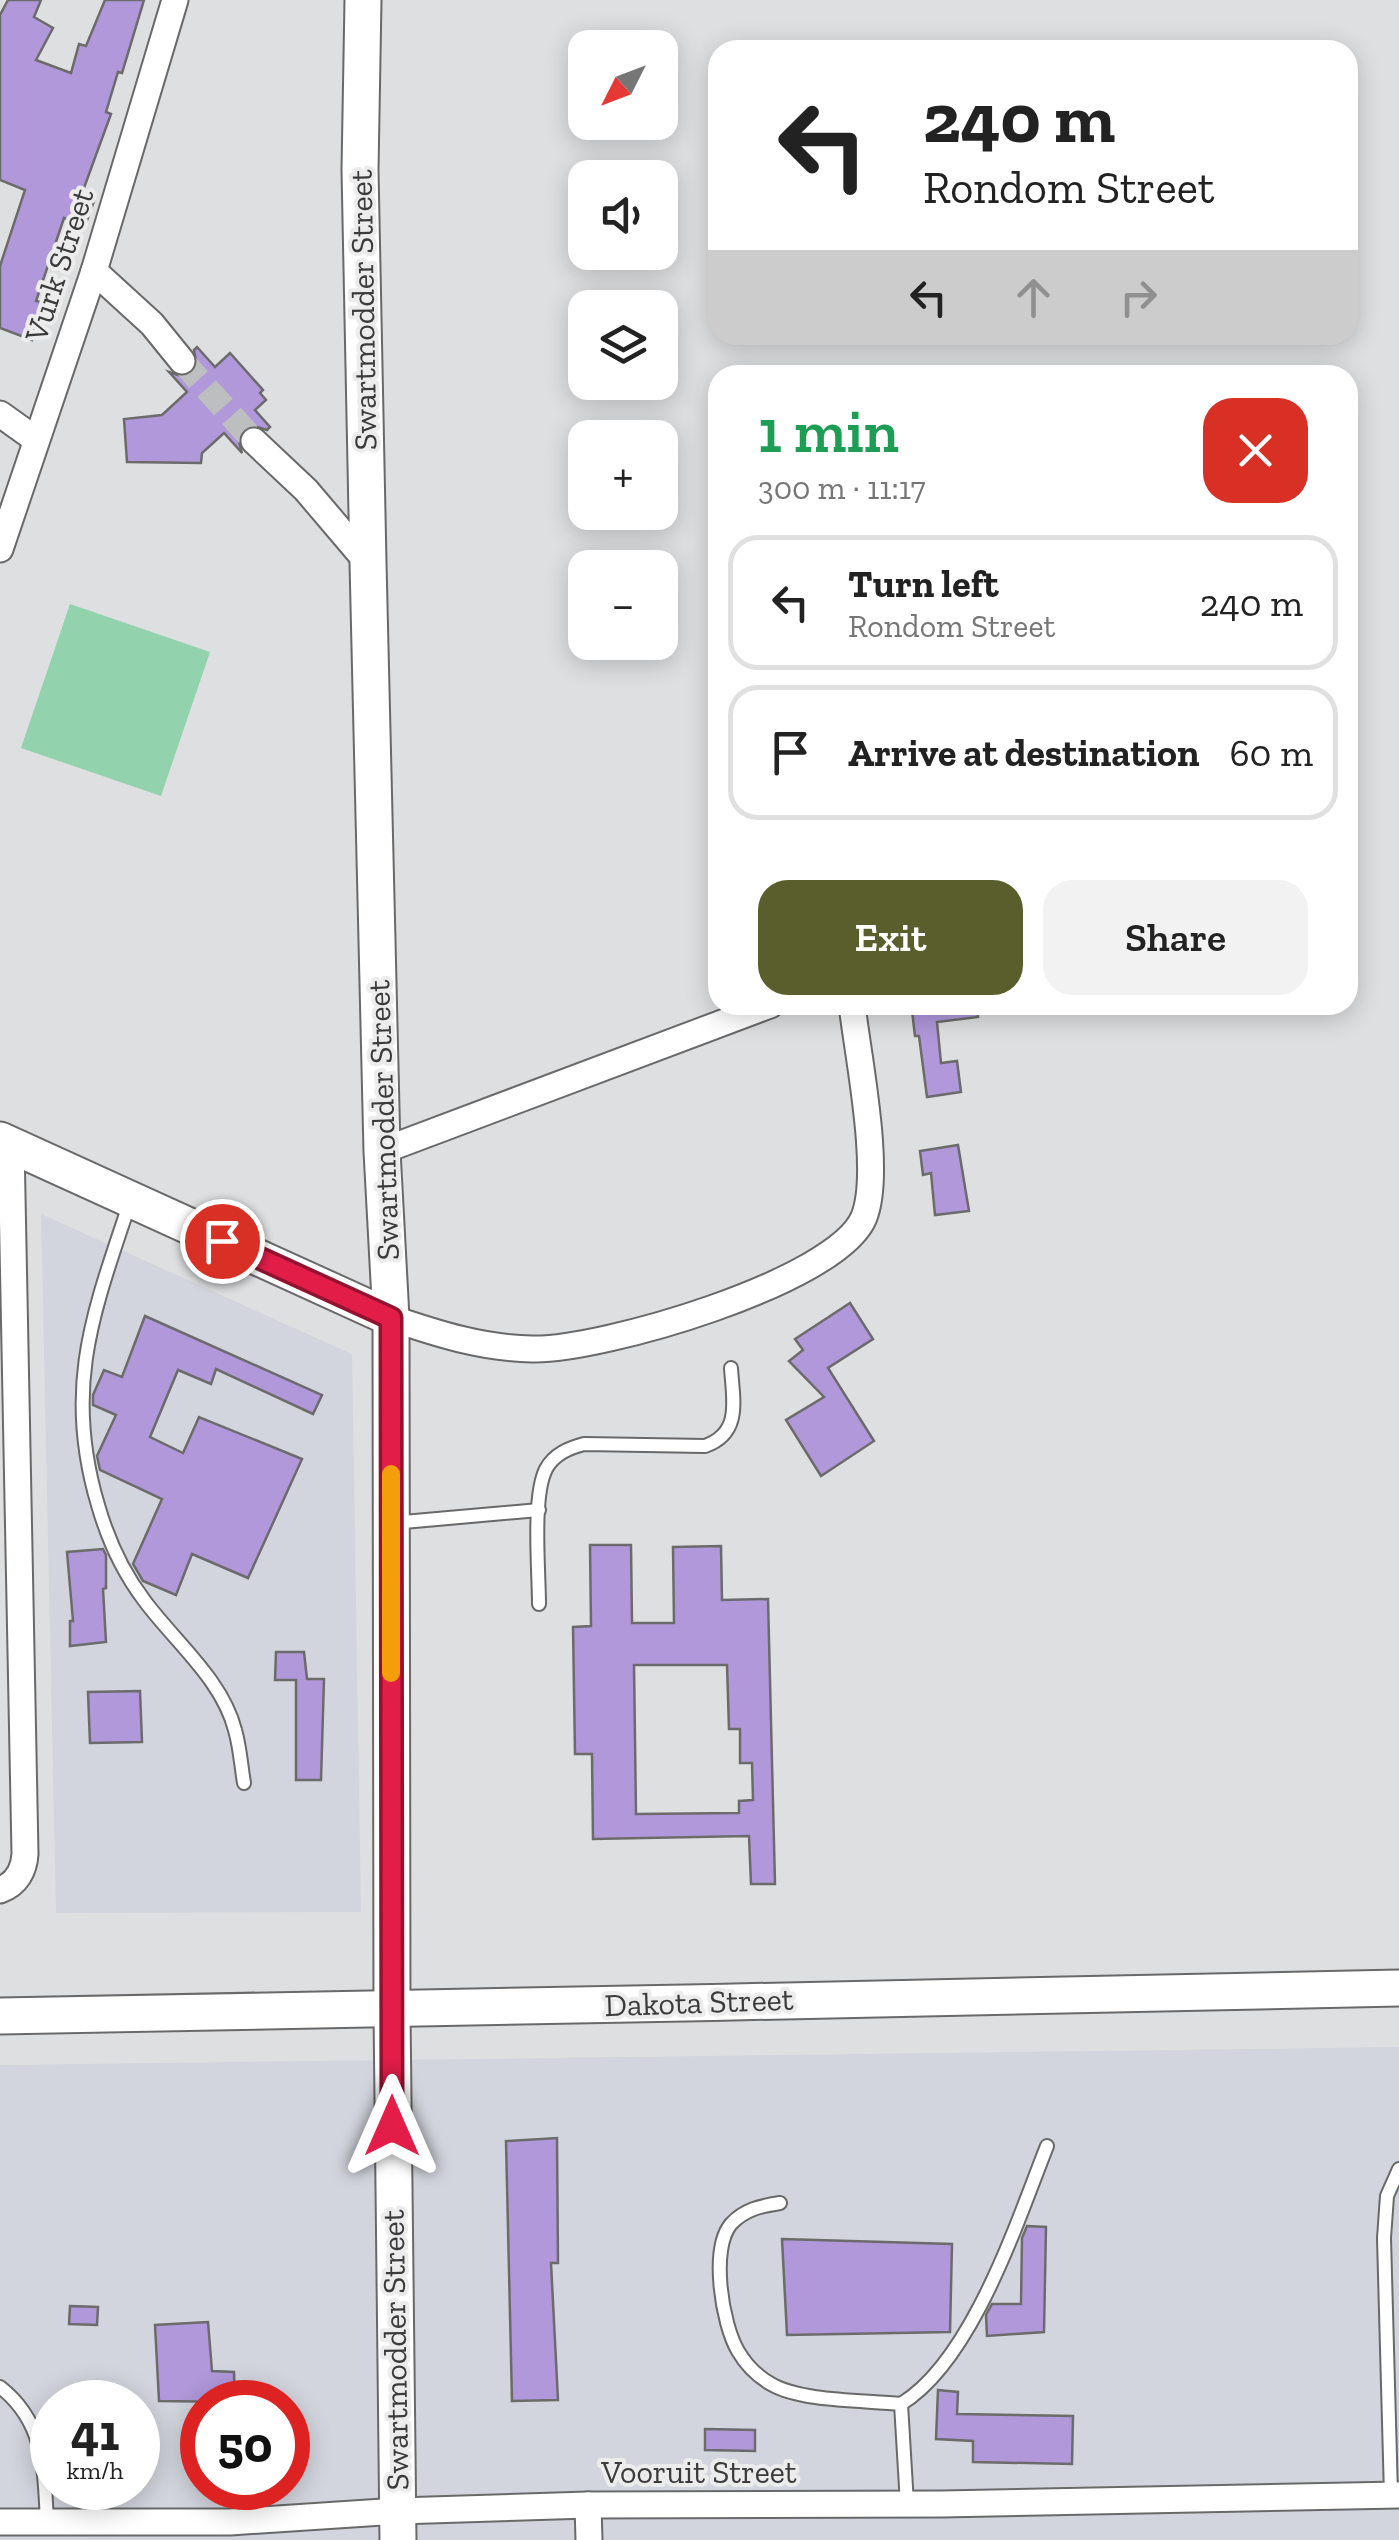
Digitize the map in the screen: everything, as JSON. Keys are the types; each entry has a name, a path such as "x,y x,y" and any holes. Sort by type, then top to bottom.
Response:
{"main road":[{"name":"Swartmodder Street","path":"363,0 360,170 368,563 382,1151 391,1318 392,2012 398,2526"},
{"path":"6,1142 391,1318"},
{"path":"314,1282 346,1276 387,1256"},
{"name":"Dakota Street","path":"0,2016 392,2012 762,2000 1399,1988"}],"street":[{"name":"Vurk Street","path":"0,549 94,271 175,0"},
{"path":"94,271 152,324 182,361"},
{"path":"0,414 35,439"},
{"path":"254,442 306,490 368,563"},
{"path":"382,1151 743,1015"},
{"path":"391,1318 463,1342 536,1350 578,1345 620,1336 736,1299 787,1280 824,1258 854,1234 864,1217 870,1191 870,1158 853,1015"},
{"path":"0,1890 18,1878 25,1854 6,1142"},
{"name":"Vooruit Street","path":"0,2522 230,2531 398,2526 588,2505 1395,2495"},
{"path":"588,2505 589,2540"}],"lane":[{"path":"130,1200 83,1364 82,1441 115,1555 145,1602 222,1700 235,1728 244,1782"},
{"path":"539,1604 539,1510 546,1469 569,1448 584,1444 705,1446 717,1442 732,1425 731,1368"},
{"path":"391,1523 539,1510"},
{"path":"780,2203 743,2213 724,2235 720,2270 726,2324 736,2348 756,2374 793,2393 901,2404 933,2379 958,2342 992,2277 1046,2146"},
{"path":"1395,2495 1384,2238 1387,2196 1399,2169"},
{"path":"0,2388 20,2406 36,2432 43,2454 47,2521"},
{"path":"901,2404 907,2504"}],"shaded area":[{"path":"41,1214 352,1354 361,1912 56,1913"},
{"path":"1399,2047 1399,2540 0,2540 0,2065"}],"green space":[{"path":"70,604 210,652 161,796 21,748"}],"building":[{"path":"8,0 41,0 34,17 53,28 36,60 71,73 79,44 86,46 105,0 144,0 106,112 111,114 81,196 94,201 85,226 64,218 36,301 41,302 32,340 0,328 0,266 25,190 0,180 0,15"},
{"path":"197,347 215,367 230,353 263,390 260,393 266,400 255,410 270,427 267,430 250,425 243,429 238,438 242,453 224,433 202,453 201,463 127,462 124,419 162,415 187,392 169,372 184,377 193,373"},
{"path":"912,1015 978,1015 937,1022 941,1063 957,1061 961,1092 927,1097 919,1036 915,1036"},
{"path":"958,1145 969,1211 935,1215 931,1173 923,1175 920,1151"},
{"path":"850,1303 873,1339 828,1368 874,1441 821,1476 786,1420 824,1397 789,1361 803,1350 795,1339"},
{"path":"145,1316 322,1395 313,1414 216,1369 211,1384 178,1370 150,1437 183,1453 199,1417 302,1459 248,1578 192,1554 176,1595 143,1581 133,1564 162,1499 100,1470 97,1456 116,1415 93,1405 93,1395 104,1370 122,1377"},
{"path":"590,1545 631,1545 632,1623 674,1623 673,1547 721,1546 722,1600 768,1599 775,1884 751,1884 749,1836 593,1839 592,1754 575,1754 573,1627 591,1626","holes":["634,1665 727,1665 729,1729 740,1729 740,1763 752,1763 753,1800 739,1801 739,1813 636,1814"]},
{"path":"103,1549 106,1642 70,1646 73,1621 67,1552"},
{"path":"276,1652 304,1652 307,1679 324,1679 321,1780 296,1780 296,1680 275,1680"},
{"path":"140,1691 142,1742 90,1743 88,1692"},
{"path":"557,2138 558,2263 551,2263 558,2400 512,2401 506,2141"},
{"path":"1027,2226 1046,2227 1044,2332 987,2336 986,2315 992,2304 1021,2304 1022,2238"},
{"path":"782,2239 952,2244 950,2332 787,2335"},
{"path":"70,2306 98,2307 97,2325 69,2324"},
{"path":"208,2322 212,2371 234,2372 234,2380 180,2380 180,2401 160,2401 155,2325"},
{"path":"938,2390 958,2392 957,2414 1073,2416 1072,2464 973,2462 973,2441 936,2439"},
{"path":"705,2429 755,2430 755,2451 705,2450"}],"tunnel":[{"path":"182,361 254,441"}],"slow traffic":[{"path":"391,1474 391,1673"}],"route":[{"path":"222,1241 391,1318 392,2126"}]}
